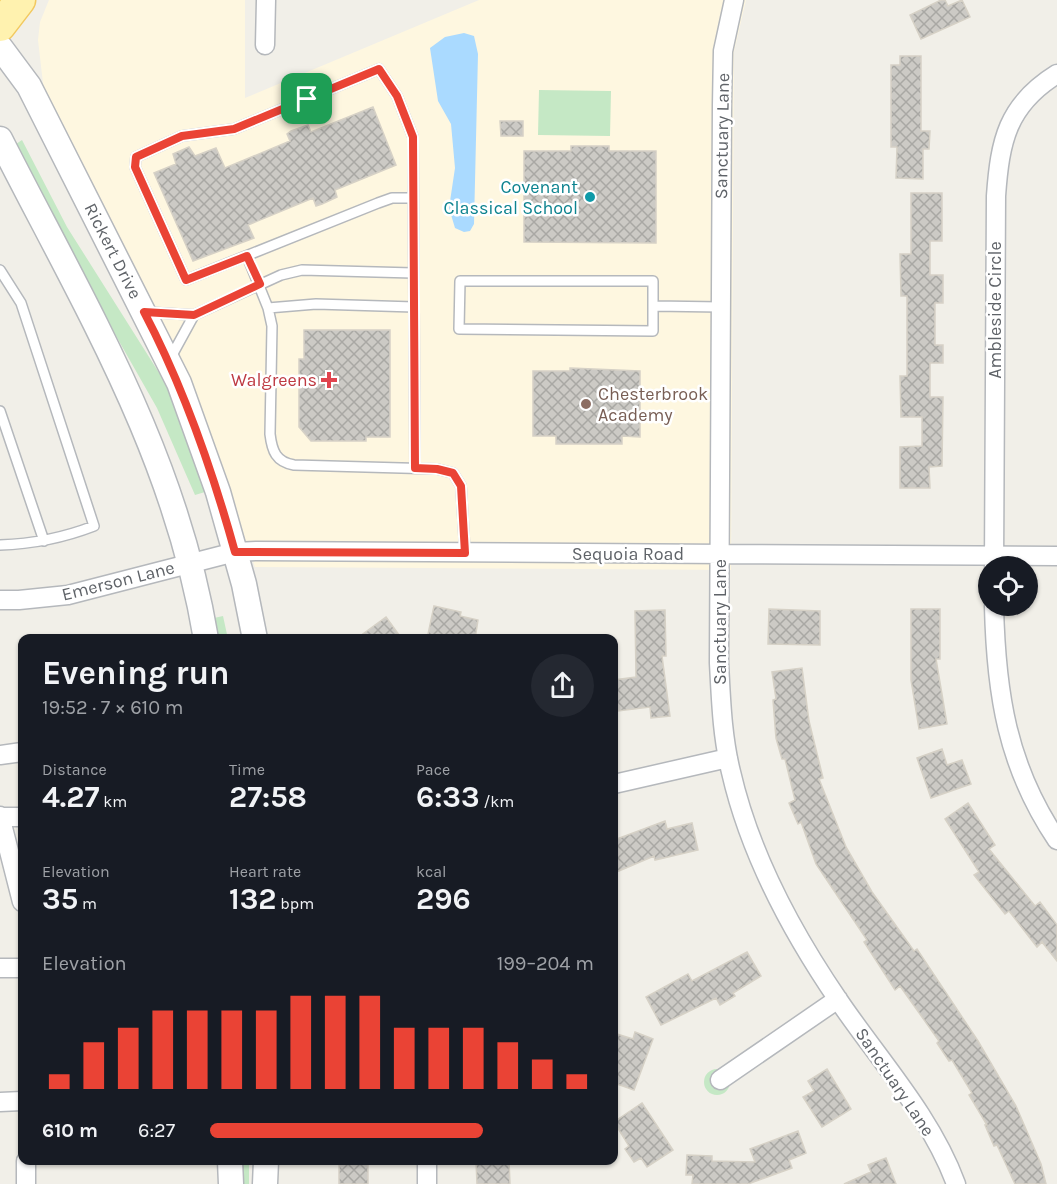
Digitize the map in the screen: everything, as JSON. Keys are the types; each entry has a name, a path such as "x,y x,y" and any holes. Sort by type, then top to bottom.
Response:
{"main road":[{"path":"0,26 20,0"}],"street":[{"path":"266,0 266,45"},
{"name":"Sanctuary Lane","path":"734,0 723,51 720,673 728,758 750,836 770,885 788,920 838,999 918,1113 935,1140 956,1184"},
{"name":"Rickert Drive","path":"0,47 29,86 170,363 218,492 254,634"},
{"name":"Ambleside Circle","path":"994,556 996,196 999,162 1008,126 1018,107 1030,94 1057,74"},
{"path":"0,139 116,361 163,474 192,563 205,634"},
{"name":"Sequoia Road","path":"235,552 720,555 978,561"},
{"name":"Emerson Lane","path":"0,600 68,595 235,552"},
{"name":"Sequoia Road","path":"1038,558 1057,556"},
{"path":"994,616 995,664 1001,710 1015,758 1027,787 1057,840"},
{"path":"0,755 18,753"},
{"path":"618,783 728,758"},
{"path":"18,817 0,817 18,887"},
{"path":"0,968 18,968"},
{"path":"720,1080 838,999"},
{"path":"0,1102 18,1101"},
{"path":"26,1165 26,1184"},
{"path":"230,1165 231,1184"},
{"path":"265,1184 266,1165"},
{"path":"427,1165 427,1184"}],"lane":[{"path":"413,198 392,198 378,203 186,280 135,167 136,157 182,136 234,129 379,69 397,96 413,137 415,468"},
{"path":"247,256 260,284 272,326 270,434 276,456 284,463 294,465 437,469 453,473 461,486 465,553"},
{"path":"0,270 21,303 94,526 64,537 0,545"},
{"path":"144,312 194,315 260,284 302,270 413,273"},
{"path":"460,281 653,282 654,306 653,331 459,328 460,281"},
{"path":"268,308 316,304 414,307"},
{"path":"654,306 721,307"},
{"path":"170,363 174,350 194,315"},
{"path":"0,411 44,541"}],"shaded area":[{"path":"49,0 245,0 245,98 479,0 746,0 734,52 731,570 255,567 210,440 44,92 38,40 40,22"}],"green space":[{"path":"539,90 611,91 610,136 538,135"},
{"path":"22,140 67,227 168,387 205,492 195,495 157,408 91,292 16,144"},
{"path":"223,616 227,634 214,634 214,618"},
{"path":"717,1069 726,1073 730,1082 726,1091 717,1095 708,1091 704,1082 708,1073"},
{"path":"242,1165 249,1165 249,1184 242,1184"}],"water":[{"path":"464,33 474,36 478,54 474,224 470,231 464,232 455,228 449,208 455,168 451,124 438,101 430,48 445,37"}],"building":[{"path":"945,0 948,6 962,0 970,17 921,39 910,15"},
{"path":"900,56 921,56 921,131 930,131 929,149 923,149 923,179 896,178 897,147 891,147 891,65 900,65"},
{"path":"373,107 396,165 335,190 337,197 322,204 316,206 313,198 248,225 254,238 193,261 154,173 176,164 173,154 189,147 195,156 216,148 225,168 290,141 287,134 291,131 308,125 311,132"},
{"path":"500,121 523,121 523,136 501,136"},
{"name":"Covenant Classical School","path":"571,146 609,146 609,151 656,151 656,243 524,242 524,151 571,151"},
{"path":"911,193 942,193 942,241 930,241 930,275 943,275 943,303 935,303 935,345 943,345 943,363 930,363 930,397 943,397 942,466 929,467 930,488 900,488 900,447 922,446 922,417 901,417 900,376 907,376 907,296 901,296 900,254 911,254"},
{"name":"Walgreens","path":"304,330 390,330 390,437 366,437 366,441 311,441 299,427 299,359 304,359"},
{"name":"Chesterbrook Academy","path":"570,368 640,371 640,437 622,436 622,444 556,444 556,436 533,436 533,371 570,371"},
{"path":"434,606 461,612 460,616 478,620 476,634 428,634"},
{"path":"769,609 820,611 820,645 768,644"},
{"path":"911,609 940,609 940,659 936,659 947,724 919,729 911,680"},
{"path":"665,610 666,656 662,656 670,716 651,718 650,707 618,711 618,679 636,677 635,611"},
{"path":"386,617 398,634 363,634"},
{"path":"802,668 809,721 823,778 819,779 846,847 872,892 914,951 917,949 978,1041 1016,1106 1041,1164 1046,1184 1015,1184 997,1145 994,1146 985,1125 987,1125 969,1095 972,1093 952,1060 949,1061 937,1043 939,1041 900,986 895,990 864,942 867,940 816,864 801,822 798,824 789,803 795,800 785,759 782,759 776,738 773,700 776,699 772,672"},
{"path":"942,749 947,765 962,760 971,784 931,798 917,758"},
{"path":"968,803 995,845 989,849 1035,906 1040,902 1057,925 1057,961 1042,942 1037,947 1009,911 1005,914 974,875 979,872 945,819"},
{"path":"665,821 667,829 692,823 698,850 655,860 654,856 618,871 618,839"},
{"path":"747,952 761,976 733,993 735,996 720,1005 716,998 661,1025 646,997 688,974 692,981"},
{"path":"635,1032 653,1039 634,1090 618,1084 618,1034 633,1039"},
{"path":"827,1069 851,1109 822,1127 803,1097 814,1091 808,1081"},
{"path":"642,1103 673,1150 647,1167 641,1158 634,1162 625,1149 629,1146 618,1128 618,1119"},
{"path":"798,1131 806,1153 789,1160 792,1168 748,1184 692,1184 693,1175 686,1175 687,1155 712,1156 712,1161 755,1162 750,1149"},
{"path":"886,1158 896,1184 844,1184 871,1172 868,1165"},
{"path":"339,1165 368,1165 368,1184 339,1184"},
{"path":"476,1165 509,1165 510,1184 477,1184"}],"place":[{"name":"Covenant Classical School","path":"590,197"},
{"name":"Walgreens","path":"329,380"},
{"name":"Chesterbrook Academy","path":"586,404"}],"route":[{"path":"379,69 397,96 413,137 415,468 437,469 453,473 461,486 465,553 235,552 200,439 178,383 144,312 194,315 260,284 247,256 186,280 135,167 136,157 182,136 234,129 307,99 379,69"}]}
